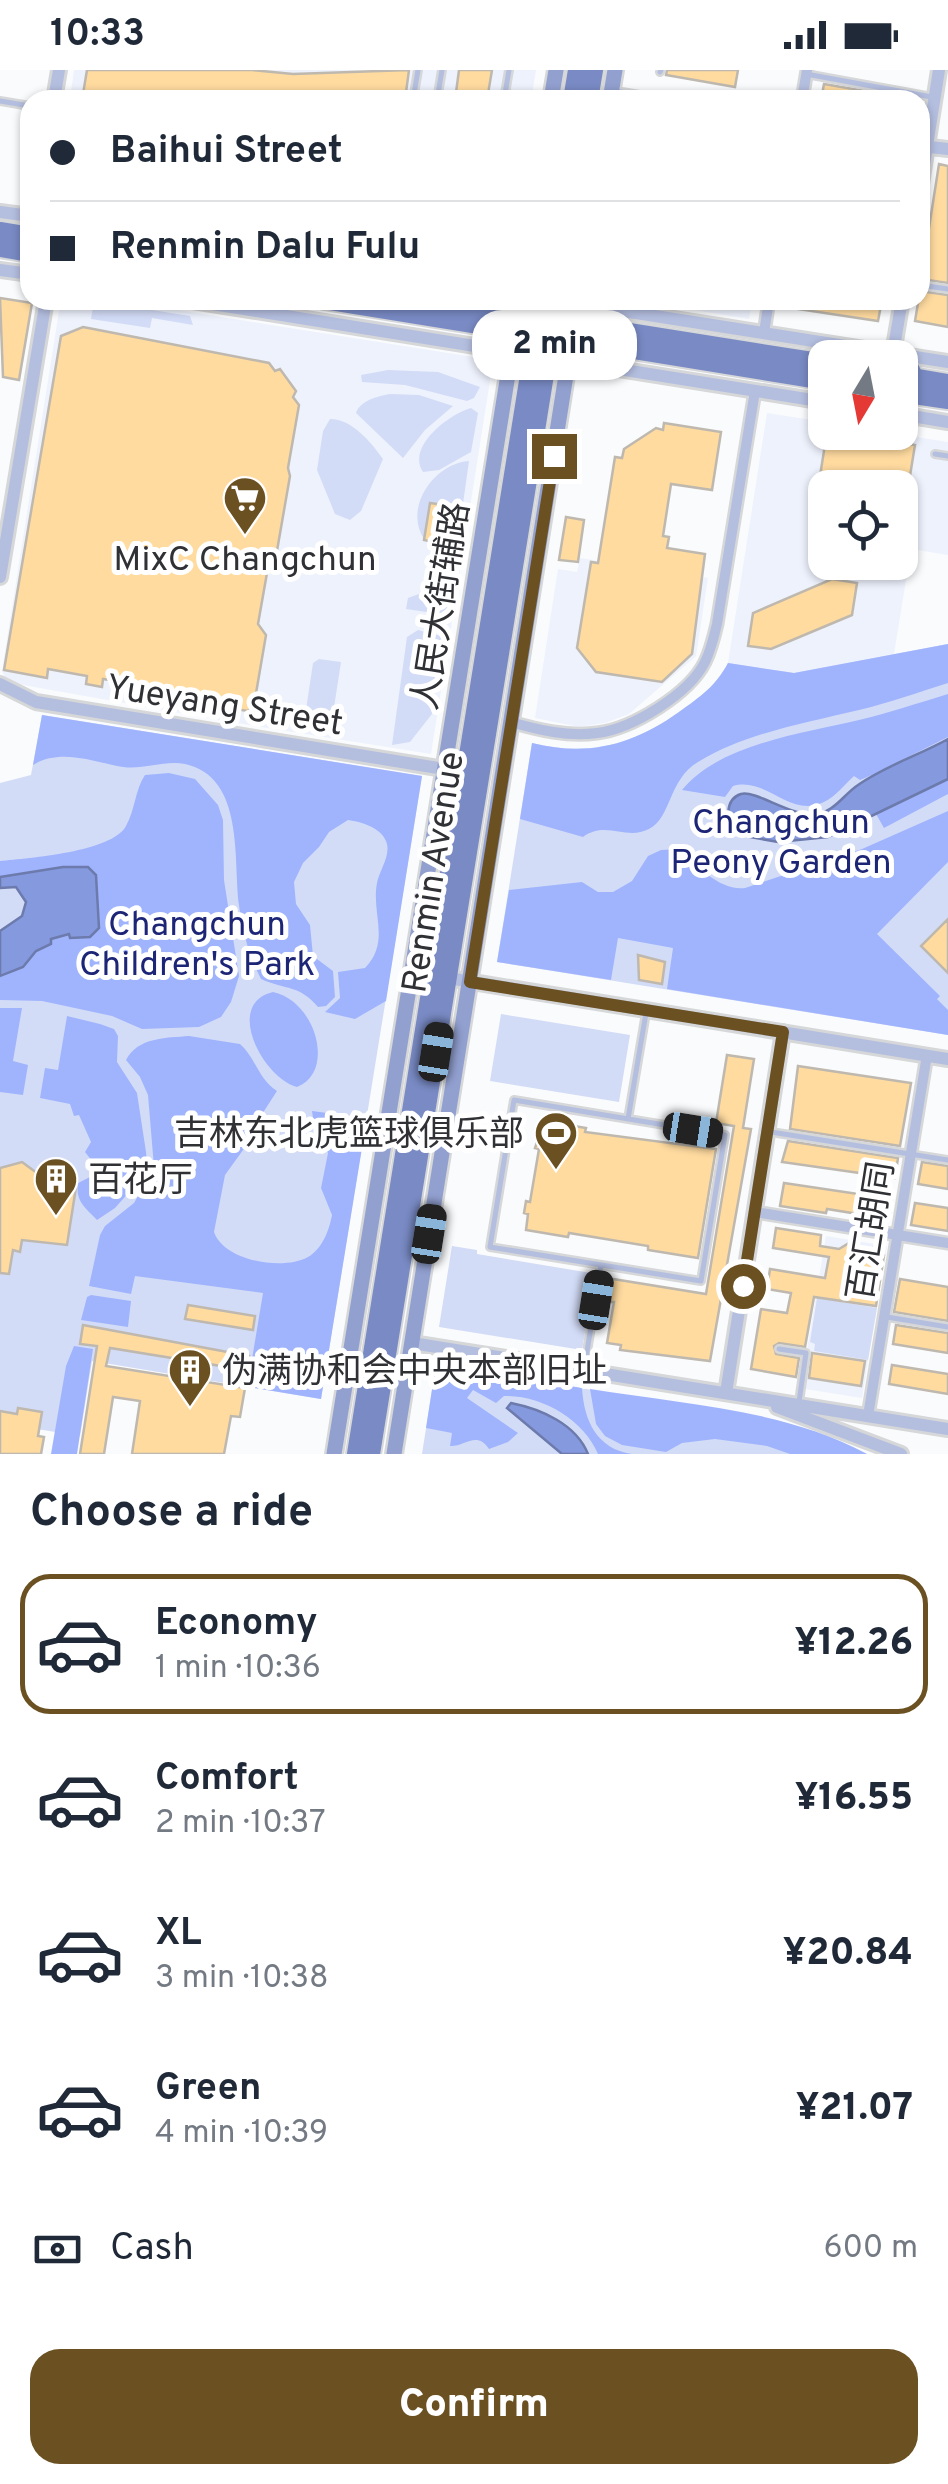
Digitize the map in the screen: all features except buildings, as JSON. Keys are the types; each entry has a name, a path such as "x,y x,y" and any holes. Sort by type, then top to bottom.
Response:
{"main road":[{"path":"453,310 517,315"},
{"path":"487,310 573,332 808,377"},
{"path":"394,1454 577,310"},
{"name":"人民大街辅路","path":"334,1454 517,315"},
{"name":"Renmin Avenue","path":"371,1454 448,978 544,322"},
{"path":"573,332 808,362"},
{"name":"Renmin Avenue","path":"356,1454 540,356"},
{"path":"918,379 948,383"},
{"path":"918,395 948,400"}],"street":[{"path":"930,120 939,70"},
{"path":"0,577 44,310"},
{"path":"252,310 808,399"},
{"path":"626,310 809,340"},
{"path":"764,333 767,310"},
{"path":"899,340 901,310"},
{"path":"918,357 948,362"},
{"path":"511,722 575,734 613,730 658,707 695,678 712,647 717,624 755,391"},
{"path":"918,417 948,422"},
{"name":"Yueyang Street","path":"0,684 36,702 444,769"},
{"path":"448,978 948,1059"},
{"path":"726,1393 783,1032"},
{"name":"百汇胡同","path":"868,1416 927,1055"},
{"path":"755,1212 948,1243"},
{"path":"412,1342 948,1429"},
{"path":"755,1398 901,1454"},
{"path":"868,1416 870,1432 886,1448"}],"lane":[{"path":"807,72 896,90"},
{"path":"930,97 935,98"},
{"path":"935,454 948,456"},
{"path":"628,1119 646,1010"},
{"path":"514,1100 628,1119 725,1135 701,1282 490,1247 514,1100"},
{"path":"768,1131 948,1160"},
{"path":"584,1370 602,1265"},
{"path":"884,1316 948,1327"},
{"path":"779,1349 806,1353 798,1404"}],"shaded area":[{"path":"74,70 536,70 533,90 71,90"},
{"name":"MixC Changchun","path":"177,310 486,359 490,363 431,754 231,722 6,679 2,671 59,311"},
{"path":"695,310 750,310 749,319"},
{"path":"767,413 808,419 808,450 918,450 918,437 948,442 948,555 918,550 918,470 808,470 808,580 906,580 894,654 794,673 728,663"},
{"path":"580,558 708,578 696,656 629,714 579,727 535,718 558,569 577,572"},
{"path":"948,739 948,779 828,837 778,842 733,834 729,806 741,794 805,814 821,813 868,778"},
{"path":"88,867 96,875 99,928 90,937 70,938 69,934 51,939 51,944 36,951 23,967 0,976 0,931 22,916 26,902 16,887 0,888 0,877"},
{"path":"826,1236 887,1246 862,1398 805,1389 812,1352 807,1350"},
{"path":"511,1403 534,1409 566,1426 588,1454 562,1454 507,1408"}],"green space":[{"path":"92,310 152,310 190,316 193,325 152,318 150,328 91,319"},
{"path":"388,370 438,372 480,387 474,398 467,401 405,385 362,382 361,375"},
{"path":"390,394 419,395 453,406 425,430 403,458 356,413 365,402"},
{"path":"471,408 478,413 471,452 439,470 423,472 419,462 425,442 442,424"},
{"path":"330,419 353,427 383,459 361,511 350,520 335,514 317,470 323,431"},
{"path":"469,461 461,518 445,515 446,505 430,502 424,539 417,514 426,489 445,470"},
{"path":"454,581 447,615 406,609 408,598"},
{"path":"418,630 445,637 432,714 410,742 392,745 407,637"},
{"name":"Changchun Peony Garden","path":"948,644 948,1035 497,962 532,743 572,749 627,740 694,701 713,685 728,663 794,673"},
{"path":"948,644 948,683 776,730 716,752 681,778 662,816 649,829 632,833 600,830 583,837 520,819 532,743 572,749 627,740 694,701 713,685 728,663 794,673"},
{"path":"319,659 341,662 331,727 304,723 313,663"},
{"path":"948,694 948,737 860,780 854,776 824,802 800,805 745,785 733,786 725,797 682,790 698,774 740,751"},
{"name":"Changchun Children's Park","path":"42,715 422,776 321,1399 92,1361 80,1436 0,1423 0,783 31,775"},
{"path":"42,715 422,776 386,1001 355,1019 325,1012 340,998 338,972 365,968 377,948 377,883 388,849 377,830 348,820 329,832 303,863 294,882 296,904 310,925 313,956 333,971 335,997 326,1006 318,1007 299,991 261,979 240,914 232,822 218,785 204,772 177,763 131,768 55,757 33,765"},
{"path":"169,773 195,779 218,805 223,820 224,880 239,976 231,1002 221,1017 199,1027 142,1029 112,1016 42,1001 0,1000 0,976 23,967 36,951 51,944 50,939 69,934 90,937 99,928 88,867 0,877 0,861 88,848 118,835 126,826 145,775"},
{"path":"948,779 948,794 884,828 876,814"},
{"path":"948,811 948,862 877,934 940,996 937,999 948,1010 948,1035 667,989 673,948 618,938 611,980 497,962 509,890 582,882 598,892 613,892 632,881 648,856 661,850 680,849 718,881 745,888 862,849"},
{"path":"273,992 300,1009 316,1037 316,1067 309,1079 297,1087 272,1070 254,1041 251,1011 258,999"},
{"path":"0,1008 22,1008 13,1061 28,1065 23,1095 0,1092"},
{"path":"501,1014 630,1035 619,1102 490,1081"},
{"path":"67,1016 114,1029 118,1036 117,1062 137,1093 146,1152 147,1164 131,1190 97,1220 78,1195 78,1183 90,1177 92,1161 85,1152 91,1142 79,1115 74,1116 70,1104 40,1098 45,1068 58,1070"},
{"path":"189,1036 240,1044 265,1081 277,1091 251,1139 225,1175 214,1232 229,1250 255,1261 284,1263 308,1257 321,1244 332,1215 321,1188 328,1153 315,1132 312,1111 335,1114 362,1148 321,1399 255,1388 250,1371 263,1293 135,1276 131,1294 89,1286 100,1235 105,1226 134,1203 154,1167 148,1095 126,1060 145,1043"},
{"path":"452,1246 477,1250 477,1254 591,1273 594,1279 582,1350 439,1327"},
{"path":"91,1295 131,1301 128,1327 81,1320"},
{"path":"817,1298 877,1308 868,1360 814,1351 815,1344 810,1342"},
{"path":"74,1346 93,1349 77,1454 51,1454 66,1366"},
{"path":"436,1364 779,1421 827,1435 867,1454 422,1454"},
{"path":"436,1364 582,1388 589,1422 601,1440 632,1454 598,1454 583,1430 547,1405 504,1396 496,1403 473,1390 467,1398 518,1433 508,1442 489,1449 475,1440 450,1446 452,1433 426,1428"},
{"path":"590,1389 767,1418 802,1427 867,1454 790,1454 767,1446 715,1439 682,1443 666,1452 622,1445 605,1436 596,1424"}],"place":[{"name":"MixC Changchun","path":"245,536"},
{"name":"吉林东北虎篮球俱乐部","path":"556,1171"},
{"name":"百花厅","path":"56,1217"},
{"name":"伪满协和会中央本部旧址","path":"190,1408"}],"route":[{"path":"554,456 470,982 783,1032 743,1286"}]}
